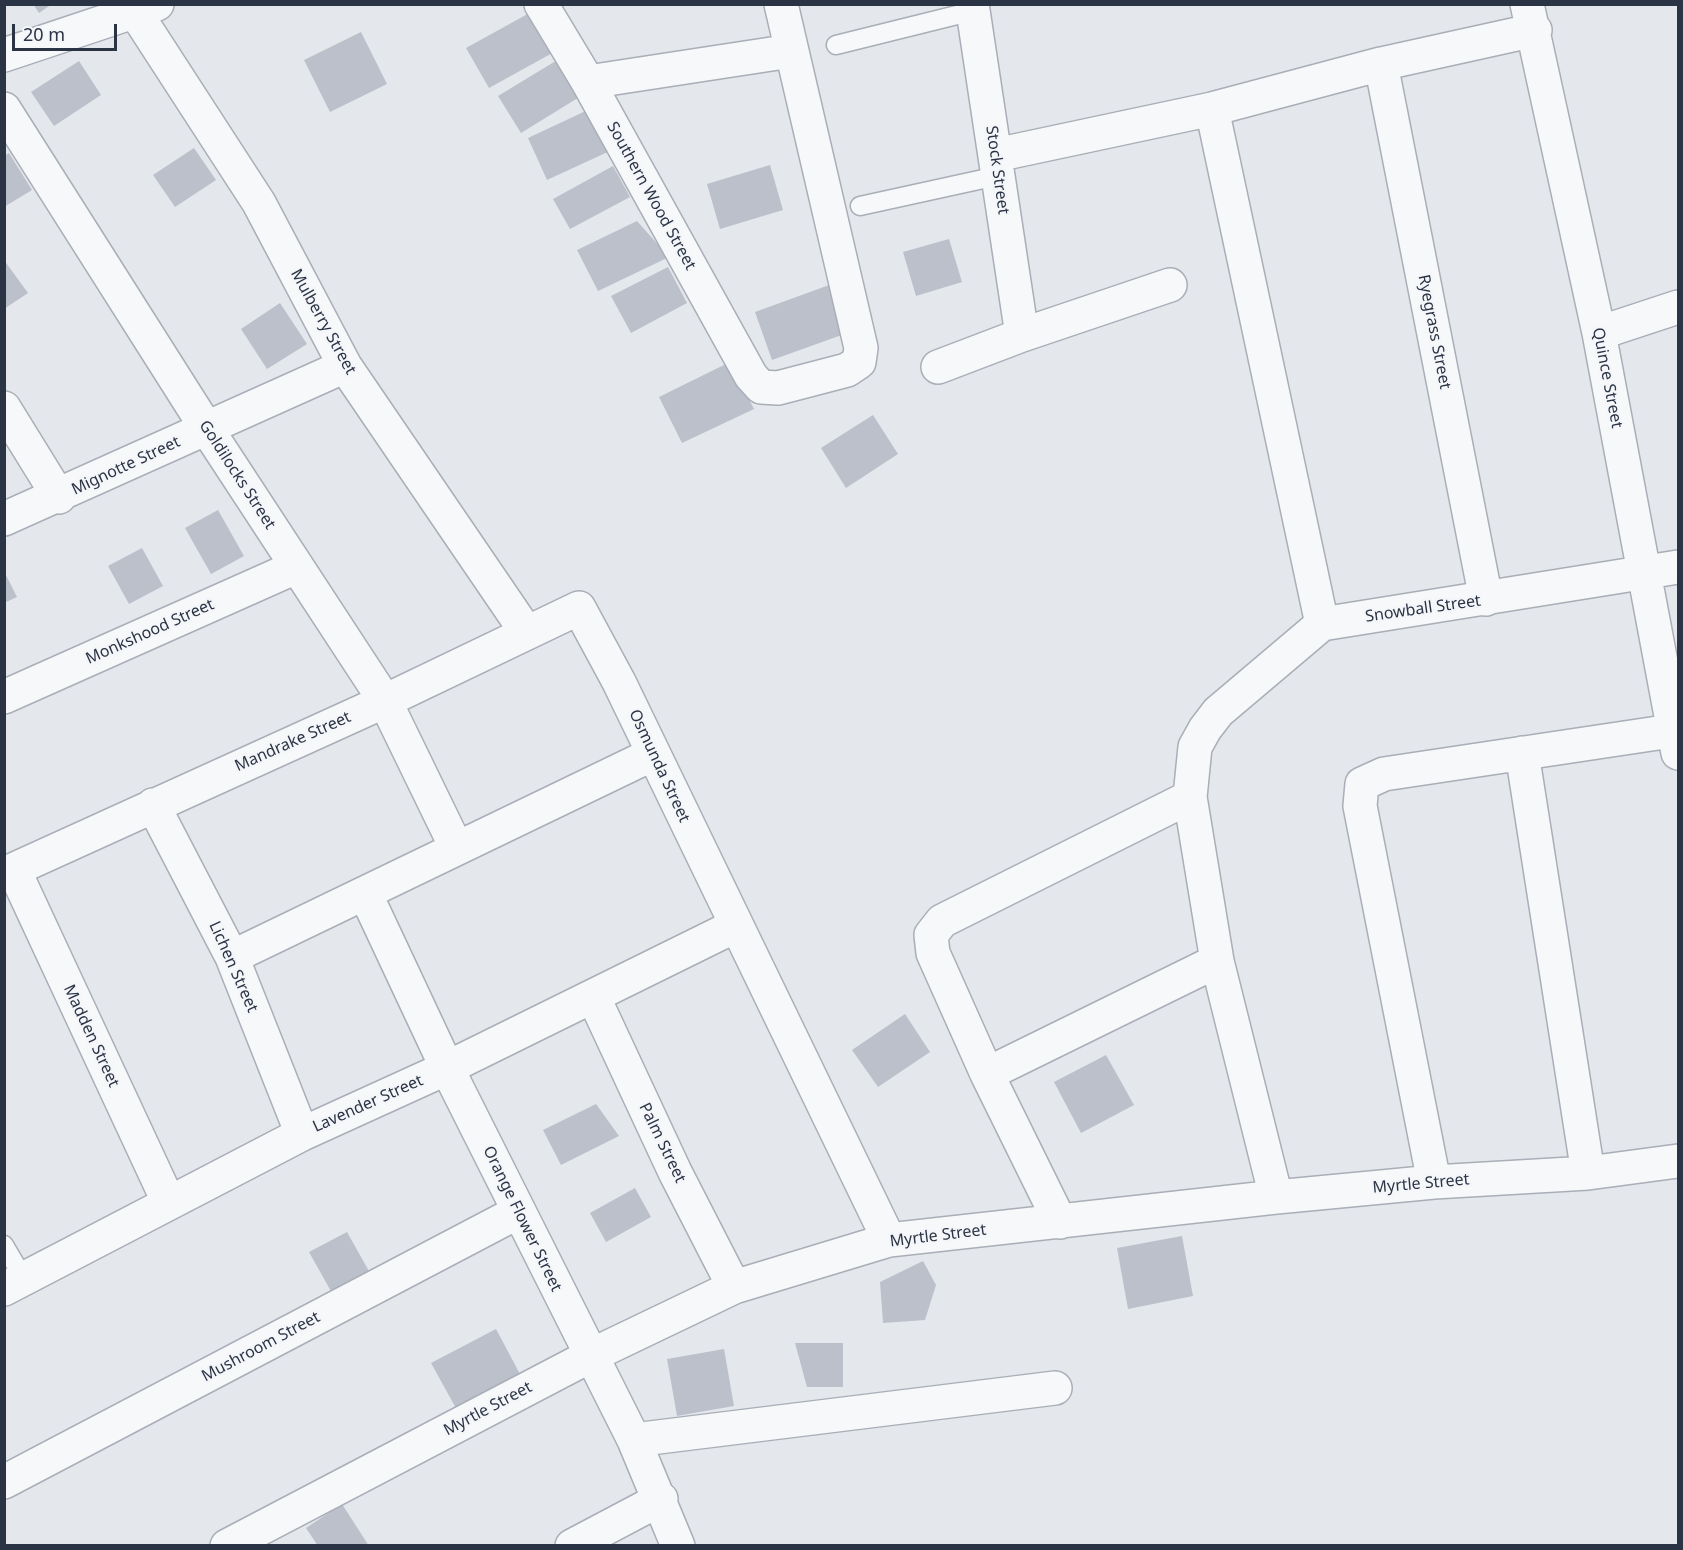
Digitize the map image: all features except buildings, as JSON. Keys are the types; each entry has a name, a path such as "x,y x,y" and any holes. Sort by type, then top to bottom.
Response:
{"street":[{"name":"Southern Wood Street","path":"542,4 588,82 751,376 761,387 778,388 847,370 859,362 861,348 790,51"},
{"path":"588,82 790,51 781,4"},
{"name":"Stock Street","path":"980,7 997,165 1022,335"},
{"path":"4,56 141,8"},
{"name":"Mulberry Street","path":"141,8 260,203 345,366 527,633"},
{"path":"997,165 1381,64 1531,17"},
{"name":"Quince Street","path":"1531,17 1599,333 1643,572 1677,738"},
{"name":"Ryegrass Street","path":"1381,64 1486,599"},
{"name":"Goldilocks Street","path":"4,109 207,429 385,701 456,847"},
{"path":"1212,109 1322,624 1218,712 1205,729 1195,747 1190,797 1217,961 1276,1197"},
{"path":"938,367 1022,335 1170,285"},
{"path":"1599,333 1678,307"},
{"name":"Mignotte Street","path":"4,519 59,497 345,366"},
{"path":"4,408 59,497"},
{"name":"Monkshood Street","path":"4,697 296,567"},
{"name":"Snowball Street","path":"1322,624 1678,567"},
{"name":"Mandrake Street","path":"9,872 385,701 579,608"},
{"name":"Osmunda Street","path":"579,608 619,682 735,926 889,1240"},
{"path":"1434,1182 1360,806 1362,784 1384,774 1522,753 1677,738"},
{"path":"1522,753 1588,1173"},
{"path":"232,957 653,754"},
{"path":"1060,1222 987,1074 933,953 930,935 942,921 1190,797"},
{"name":"Lichen Street","path":"153,805 232,957 302,1134"},
{"name":"Madden Street","path":"9,872 168,1201"},
{"name":"Orange Flower Street","path":"365,892 447,1068 634,1440 661,1498 678,1545"},
{"name":"Lavender Street","path":"14,1284 168,1201 302,1134 447,1068 735,926"},
{"path":"987,1074 1217,961"},
{"name":"Palm Street","path":"593,996 675,1172 734,1287"},
{"name":"Myrtle Street","path":"227,1545 590,1356 734,1287 889,1240 1276,1197 1434,1182 1588,1173 1678,1161"},
{"name":"Mushroom Street","path":"4,1482 518,1212"},
{"path":"634,1440 1055,1388"},
{"path":"572,1545 661,1498"}],"lane":[{"path":"836,45 980,7"},
{"path":"860,206 997,165"},
{"path":"4,1245 14,1284"}]}
